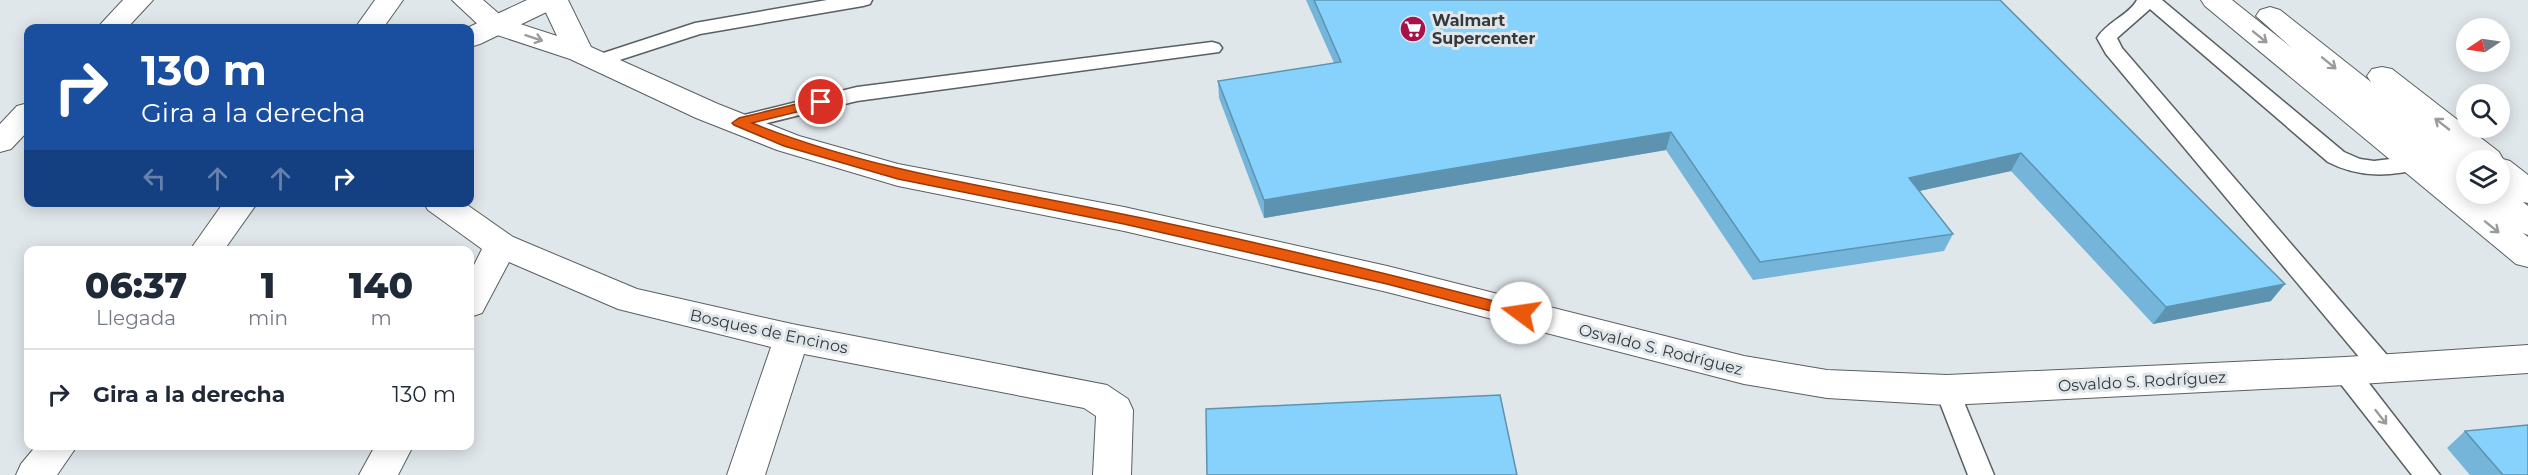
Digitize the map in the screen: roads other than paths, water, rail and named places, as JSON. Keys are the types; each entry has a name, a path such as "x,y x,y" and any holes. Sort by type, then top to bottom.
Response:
{"street":[{"path":"115,24 139,0"},
{"path":"372,24 389,0"},
{"path":"466,0 495,25"},
{"path":"474,36 549,0"},
{"path":"554,0 589,57"},
{"path":"2215,0 2528,255"},
{"path":"2250,0 2456,165"},
{"path":"2286,0 2475,150"},
{"name":"Osvaldo S. Rodríguez","path":"495,25 589,57 788,142 898,175 1124,219 1375,276 1744,370 1827,384 1947,390 2384,369 2528,359"},
{"path":"0,142 24,117"},
{"path":"2510,178 2528,192"},
{"path":"2504,204 2528,223"},
{"path":"209,246 238,207"},
{"name":"Bosques de Encinos","path":"446,207 501,244 630,300 792,338 1094,395 1115,410 1112,475"},
{"path":"474,296 501,244"},
{"path":"746,475 792,338"},
{"path":"35,475 55,450"},
{"path":"378,475 392,450"}],"lane":[{"path":"589,57 736,20 863,0"},
{"path":"2384,369 2113,50 2107,38 2111,29 2144,8 2149,0 2336,157 2355,168 2381,168 2415,163"},
{"path":"739,123 857,94 1212,48"},
{"path":"2345,371 2427,475"},
{"path":"1947,390 1981,475"}],"place":[{"name":"Walmart Supercenter","path":"1413,29"}]}
